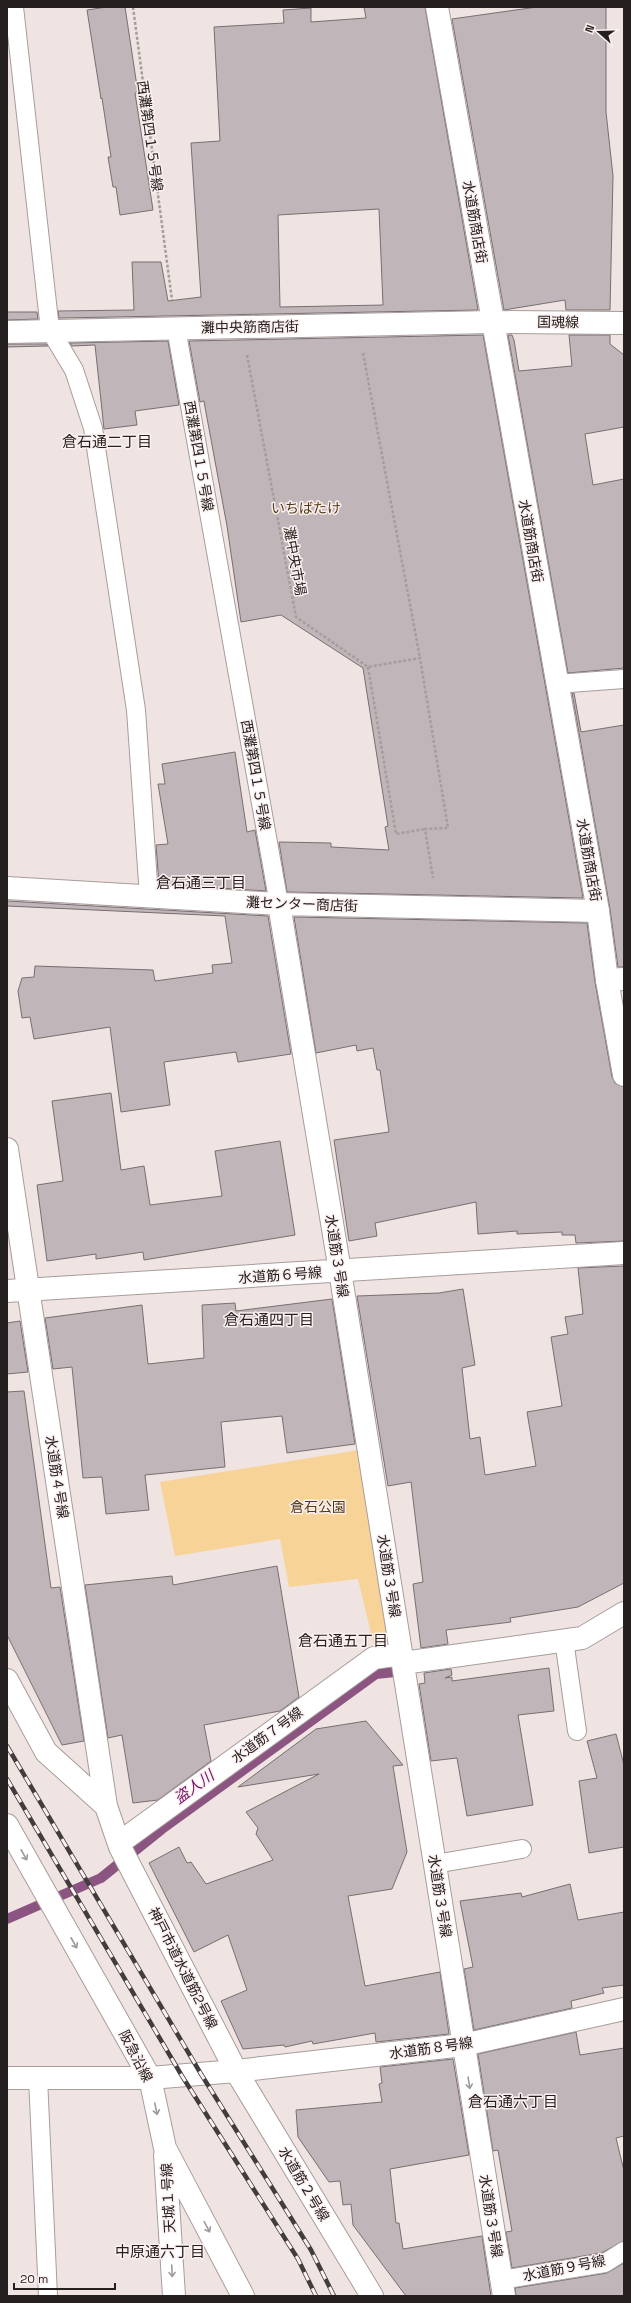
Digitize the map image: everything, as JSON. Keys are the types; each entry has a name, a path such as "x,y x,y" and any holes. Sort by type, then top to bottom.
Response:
{"street":[{"name":"水道筋商店街","path":"437,7 556,684 598,911 616,979 624,1075"},
{"name":"灘中央筋商店街","path":"7,332 492,322"},
{"name":"国魂線","path":"492,322 624,323"},
{"name":"灘センター商店街","path":"7,888 279,904 598,911"},
{"name":"水道筋３号線","path":"279,904 340,1271 503,2288"},
{"name":"水道筋４号線","path":"7,1149 106,1806"},
{"name":"水道筋６号線","path":"7,1291 624,1253"},
{"name":"水道筋７号線","path":"123,1852 374,1658 402,1659 582,1638 624,1613"},
{"name":"神戸市道水道筋2号線","path":"7,1680 46,1752 106,1806 123,1852 236,2071"},
{"name":"阪急沿線","path":"7,1825 150,2078 165,2148 243,2296"},
{"name":"水道筋８号線","path":"7,2078 150,2078 236,2071 463,2045 624,2009"},
{"name":"水道筋２号線","path":"236,2071 372,2296"},
{"name":"天城１号線","path":"165,2148 174,2296"}],"lane":[{"path":"14,7 50,330 74,370 93,428 136,710 149,897"},
{"name":"西灘第四１５号線","path":"176,328 279,904"},
{"path":"556,684 624,679"},
{"path":"564,1640 576,1731"},
{"path":"435,1864 522,1849"},
{"path":"38,2078 48,2296"},
{"name":"水道筋９号線","path":"503,2288 605,2262 624,2251"}],"path":[{"name":"西灘第四１５号線","path":"133,7 176,328"},
{"path":"358,325 420,658 448,828 425,829 396,834 368,667 420,658"},
{"name":"灘中央市場","path":"242,327 296,617 368,667"},
{"path":"425,829 438,907"}],"green space":[{"name":"倉石公園","path":"359,1450 389,1633 374,1646 358,1579 289,1587 280,1539 175,1556 160,1482"}],"building":[{"path":"107,7 125,7 138,93 135,93 153,210 120,215 116,187 113,187 108,157 111,157 87,10"},
{"path":"364,7 425,7 478,310 59,318 58,311 134,310 132,262 161,262 168,301 201,297 191,143 220,141 214,27 284,23 283,10 311,8 311,22 366,18","holes":["379,209 383,305 280,307 278,215"]},
{"path":"537,7 606,7 606,112 613,176 610,310 566,310 565,300 504,310 452,19"},
{"path":"7,312 37,312 38,319 7,320"},
{"path":"483,335 583,898 287,892 279,842 331,843 331,847 389,850 385,827 388,826 363,668 281,615 241,622 227,526 204,401 200,402 189,341"},
{"path":"508,335 512,335 514,340 519,371 572,366 569,335 610,335 610,344 624,355 624,427 585,434 593,485 624,479 624,668 568,673"},
{"path":"168,341 179,405 135,411 137,425 104,429 95,345 72,346 70,343"},
{"path":"7,344 46,344 48,346 7,347"},
{"path":"572,693 574,693 581,732 624,725 624,967 618,967 610,909"},
{"path":"235,752 247,832 255,830 266,891 159,884 156,845 168,844 158,784 165,784 162,764"},
{"path":"7,901 268,916 291,1054 238,1062 236,1052 164,1062 170,1105 121,1112 110,1027 34,1039 30,1017 22,1018 18,991 22,978 34,977 35,966 153,970 155,981 213,973 212,965 232,963 225,916 7,906"},
{"path":"294,917 587,923 595,982 612,1077 615,1083 624,1087 624,1241 576,1243 575,1235 562,1235 562,1232 517,1234 517,1231 478,1234 476,1202 375,1223 377,1236 349,1241 334,1140 389,1132 380,1070 377,1070 373,1048 357,1051 356,1045 316,1053"},
{"path":"111,1093 121,1170 144,1166 150,1205 222,1196 215,1151 280,1141 295,1235 144,1260 143,1252 96,1259 96,1254 47,1261 37,1185 63,1181 52,1101"},
{"path":"624,1266 624,1583 578,1607 510,1618 511,1622 446,1630 448,1644 421,1648 413,1584 423,1582 411,1482 388,1486 357,1296 439,1293 463,1289 475,1365 462,1368 470,1439 480,1437 485,1475 536,1466 527,1412 562,1406 551,1337 568,1334 565,1317 583,1314 578,1268"},
{"path":"332,1299 355,1444 287,1453 282,1416 221,1422 225,1467 145,1475 149,1510 106,1514 102,1477 83,1478 72,1367 53,1369 45,1318 142,1305 148,1364 204,1358 202,1305 235,1303 236,1311"},
{"path":"20,1321 28,1372 7,1374 7,1323"},
{"path":"24,1391 51,1588 60,1587 84,1741 62,1745 7,1635 7,1392"},
{"path":"277,1566 299,1697 280,1711 204,1725 211,1761 158,1800 133,1803 122,1735 108,1738 85,1585 172,1576 173,1585"},
{"path":"549,1668 554,1711 518,1715 533,1805 467,1816 457,1758 431,1761 419,1684 425,1683 424,1673 451,1669 452,1675 445,1678 452,1677 452,1681"},
{"path":"366,1721 403,1765 393,1766 407,1852 392,1889 348,1896 365,1986 440,1972 449,2034 376,2042 375,2033 313,2044 312,2041 285,2047 284,2045 243,2049 221,2001 247,1990 228,1935 194,1952 149,1863 179,1847 187,1863 191,1862 206,1884 273,1860 256,1834 258,1828 246,1812 319,1774 238,1787 316,1729"},
{"path":"616,1734 624,1765 624,1847 589,1853 579,1781 597,1778 587,1741"},
{"path":"570,1884 578,1920 624,1912 624,1985 602,1988 604,1993 571,2001 572,2008 474,2030 464,1969 473,1967 460,1901 521,1893 522,1897"},
{"path":"576,2032 580,2055 624,2048 624,2136 616,2138 624,2171 624,2241 601,2253 512,2268 506,2232 512,2231 498,2150 493,2151 478,2054"},
{"path":"453,2059 469,2155 390,2169 396,2223 399,2223 403,2249 482,2236 491,2296 406,2296 353,2225 351,2204 343,2205 340,2181 329,2182 298,2137 296,2110 382,2102 379,2084 382,2083 380,2067"},
{"path":"624,2263 624,2296 516,2296 515,2288 607,2273"}],"waterway":[{"name":"盗人川","path":"7,1919 101,1878 162,1829 376,1674 395,1672"}],"railway":[{"path":"7,1746 201,2074 311,2250 334,2296"},
{"path":"7,1779 182,2076 298,2259 316,2296"}],"district":[{"name":"倉石通二丁目","path":"107,442"},
{"name":"倉石通三丁目","path":"201,883"},
{"name":"倉石通四丁目","path":"269,1320"},
{"name":"倉石通五丁目","path":"343,1641"},
{"name":"倉石通六丁目","path":"513,2102"},
{"name":"中原通六丁目","path":"160,2252"}],"park label":[{"name":"いちばたけ","path":"306,508"}]}
